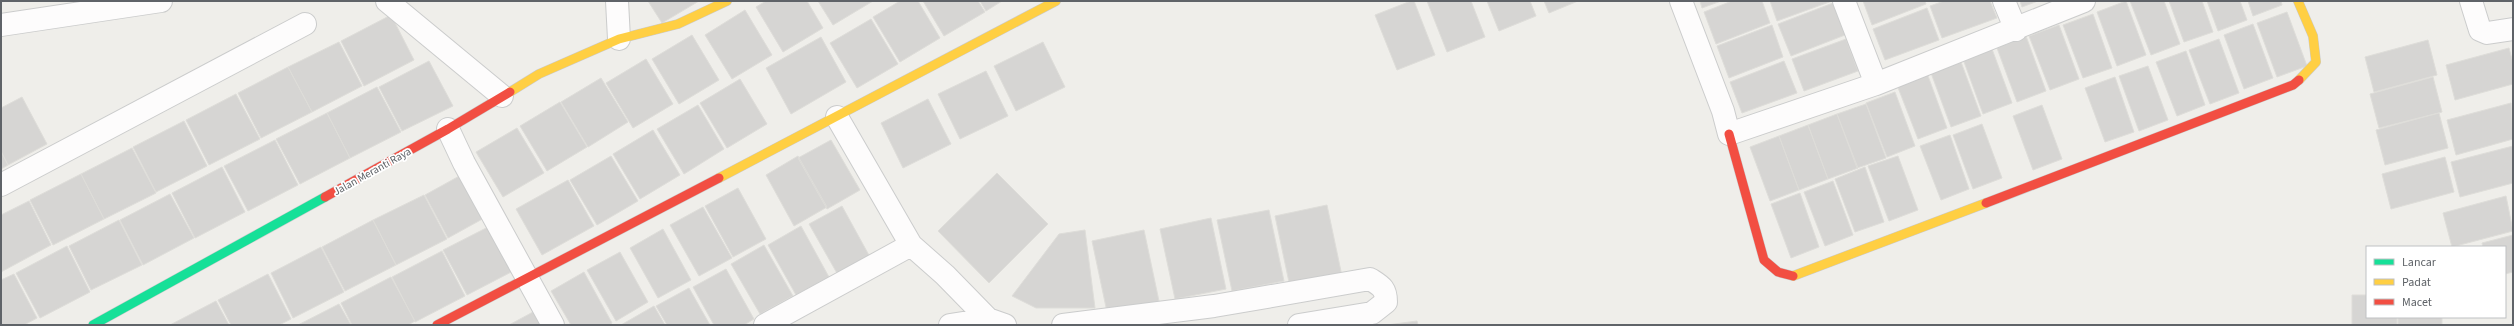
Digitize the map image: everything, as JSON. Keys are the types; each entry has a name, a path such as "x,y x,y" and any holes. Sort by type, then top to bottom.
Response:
{"street":[{"path":"1,25 161,1"},
{"path":"387,1 502,96"},
{"path":"617,1 619,39"},
{"name":"Jalan Meranti Raya","path":"94,325 448,129 539,74 619,39 678,24 727,1"},
{"path":"437,325 837,117 1056,1"},
{"path":"1681,1 1723,111 1764,260 1770,267 1784,276 1796,276 2292,85 2307,74 2316,62 2313,36 2298,1"},
{"path":"1844,1 1876,84"},
{"path":"2004,1 2016,30"},
{"path":"1729,134 1876,84 2016,30 2084,1"},
{"path":"2471,1 2480,30 2487,33 2513,28"},
{"path":"1,185 305,24"},
{"path":"837,117 911,245 996,322"},
{"path":"448,129 464,163 553,325"},
{"path":"765,325 911,245"},
{"path":"1063,325 1214,306 1370,279 1383,287 1386,294 1386,302 1372,313 1299,325"},
{"path":"950,325 996,322"}],"building":[{"path":"648,1 699,1 662,23"},
{"path":"766,1 807,1 823,28 783,52 756,7"},
{"path":"818,1 873,1 833,25"},
{"path":"900,1 918,1 940,38 900,62 873,17"},
{"path":"923,1 978,1 985,12 944,36"},
{"path":"980,1 1002,1 986,11"},
{"path":"1414,1 1435,55 1397,70 1375,15"},
{"path":"1427,1 1471,1 1485,37 1447,52"},
{"path":"1487,1 1530,1 1536,16 1499,31"},
{"path":"1544,1 1578,1 1549,13"},
{"path":"1700,1 1721,1 1702,8"},
{"path":"1732,1 1762,1 1770,23 1716,44 1704,12"},
{"path":"1770,1 1832,1 1777,21"},
{"path":"1863,1 1925,1 1926,4 1872,25"},
{"path":"1944,1 1990,1 1997,18 1942,38 1930,6"},
{"path":"2020,1 2038,1 2022,7"},
{"path":"2126,1 2146,55 2117,66 2097,12"},
{"path":"2130,1 2164,1 2180,44 2151,55"},
{"path":"2169,1 2202,1 2213,32 2184,42"},
{"path":"2207,1 2240,1 2247,20 2218,31"},
{"path":"2248,1 2281,1 2282,5 2253,16"},
{"path":"1833,3 1845,35 1791,56 1778,24"},
{"path":"1927,8 1939,40 1885,60 1873,29"},
{"path":"745,10 772,55 732,79 705,35"},
{"path":"2287,12 2307,66 2277,77 2257,23"},
{"path":"2093,14 2112,68 2083,78 2063,25"},
{"path":"391,15 414,60 364,86 341,41"},
{"path":"871,19 898,64 857,88 830,43"},
{"path":"2253,24 2273,78 2244,89 2224,35"},
{"path":"1772,25 1783,57 1729,78 1717,46"},
{"path":"2059,25 2079,79 2050,90 2029,36"},
{"path":"692,35 719,80 679,104 652,59"},
{"path":"2026,36 2046,91 2017,102 1997,48"},
{"path":"821,37 846,82 791,114 766,68"},
{"path":"1846,39 1858,71 1804,91 1792,59"},
{"path":"2219,39 2239,93 2210,104 2189,50"},
{"path":"2428,40 2437,75 2374,92 2365,57"},
{"path":"339,42 362,86 312,112 288,67"},
{"path":"1043,42 1065,87 1016,111 994,66"},
{"path":"2509,48 2513,63 2513,84 2455,100 2446,65"},
{"path":"1992,49 2012,103 1983,114 1963,59"},
{"path":"2186,51 2205,105 2177,116 2156,62"},
{"path":"646,59 673,104 633,128 606,83"},
{"path":"429,61 453,106 402,131 379,87"},
{"path":"1784,61 1797,93 1742,113 1730,82"},
{"path":"1961,62 1981,116 1951,127 1931,73"},
{"path":"2148,66 2168,120 2139,131 2119,76"},
{"path":"288,67 312,112 261,138 238,93"},
{"path":"986,71 1008,116 960,139 938,94"},
{"path":"1927,73 1947,128 1918,139 1897,85"},
{"path":"2115,77 2134,132 2105,142 2085,88"},
{"path":"2433,77 2442,112 2379,128 2370,94"},
{"path":"601,78 628,122 588,147 561,102"},
{"path":"740,79 767,124 727,148 700,103"},
{"path":"377,87 401,132 350,158 327,113"},
{"path":"1895,92 1915,146 1887,157 1866,103"},
{"path":"236,94 260,139 209,165 186,120"},
{"path":"22,97 47,144 8,165 1,152 1,108"},
{"path":"928,99 951,144 903,168 881,123"},
{"path":"560,102 587,147 547,171 520,126"},
{"path":"2511,103 2513,139 2456,155 2447,120"},
{"path":"1866,104 1886,158 1857,168 1837,114"},
{"path":"698,105 724,149 684,174 657,129"},
{"path":"2042,105 2062,159 2033,170 2013,116"},
{"path":"327,113 350,158 300,184 276,139"},
{"path":"2439,113 2448,148 2385,165 2376,130"},
{"path":"1837,114 1858,168 1828,179 1808,125"},
{"path":"184,121 207,166 156,192 133,147"},
{"path":"1982,124 2002,178 1973,189 1953,135"},
{"path":"1808,125 1828,179 1799,190 1779,136"},
{"path":"517,128 544,173 503,197 476,152"},
{"path":"653,130 680,175 640,199 613,154"},
{"path":"1950,135 1969,189 1941,200 1920,146"},
{"path":"1779,136 1799,190 1770,201 1750,147"},
{"path":"275,140 298,185 248,211 224,166"},
{"path":"831,140 860,190 827,209 798,158"},
{"path":"2513,146 2513,183 2460,197 2451,162"},
{"path":"132,148 156,193 104,219 81,174"},
{"path":"1,151 8,165 1,169"},
{"path":"611,156 638,201 597,225 570,180"},
{"path":"798,156 827,207 794,226 766,175"},
{"path":"1898,156 1918,210 1889,221 1868,166"},
{"path":"2445,157 2454,192 2391,209 2382,174"},
{"path":"222,167 245,212 195,238 172,193"},
{"path":"1865,167 1884,222 1855,232 1835,179"},
{"path":"997,173 1048,224 989,283 938,231"},
{"path":"81,174 104,219 53,245 30,200"},
{"path":"463,174 486,217 448,238 425,195"},
{"path":"568,180 594,226 542,255 516,209"},
{"path":"1833,181 1853,235 1825,246 1804,192"},
{"path":"738,188 766,239 733,257 705,206"},
{"path":"1800,193 1819,247 1791,258 1771,204"},
{"path":"170,194 194,238 143,265 120,220"},
{"path":"424,195 447,239 396,265 373,220"},
{"path":"2506,196 2513,231 2452,246 2443,213"},
{"path":"29,201 51,245 1,272 1,215"},
{"path":"1327,205 1342,276 1290,287 1275,216"},
{"path":"842,206 870,257 838,275 809,224"},
{"path":"703,207 732,258 699,276 670,225"},
{"path":"1269,210 1284,281 1232,291 1217,220"},
{"path":"1211,218 1226,289 1175,299 1160,229"},
{"path":"119,220 142,265 91,290 69,246"},
{"path":"373,220 396,265 345,291 322,247"},
{"path":"494,224 517,269 467,295 443,250"},
{"path":"801,226 829,277 796,295 768,245"},
{"path":"663,229 691,280 658,298 630,248"},
{"path":"1085,230 1095,308 1036,308 1012,296 1059,234"},
{"path":"1144,230 1159,301 1107,312 1092,241"},
{"path":"2513,235 2513,272 2506,274 2506,246 2483,246 2482,243"},
{"path":"764,245 793,296 760,314 731,264"},
{"path":"67,246 90,292 40,318 16,273"},
{"path":"321,247 344,292 293,318 271,273"},
{"path":"442,251 465,296 415,322 392,277"},
{"path":"620,252 648,302 616,321 587,270"},
{"path":"726,269 754,319 744,325 714,325 693,287"},
{"path":"584,272 612,323 609,325 571,325 551,291"},
{"path":"14,274 37,318 24,325 1,325 1,280"},
{"path":"268,274 291,319 279,325 231,325 218,300"},
{"path":"391,277 415,321 408,325 352,325 341,303"},
{"path":"689,288 710,325 667,325 656,306"},
{"path":"2352,295 2366,295 2366,318 2397,318 2397,325 2352,325"},
{"path":"216,301 229,325 170,325"},
{"path":"339,304 351,325 298,325"},
{"path":"654,306 665,325 621,325"},
{"path":"533,312 540,325 509,325"},
{"path":"2398,318 2442,318 2442,325 2398,325"},
{"path":"1417,321 1418,325 1387,325"}],"traffic: fast":[{"path":"93,325 325,197"}],"traffic: slow":[{"path":"510,92 539,74 619,39 678,24 727,1"},
{"path":"719,178 1056,1"},
{"path":"2298,1 2313,36 2316,62 2299,80"},
{"path":"1793,276 1986,203"}],"traffic: jam":[{"path":"1986,203 2293,85 2299,80"},
{"path":"325,197 448,129 510,92"},
{"path":"1729,134 1764,260 1778,272 1793,276"},
{"path":"437,325 719,178"}]}
